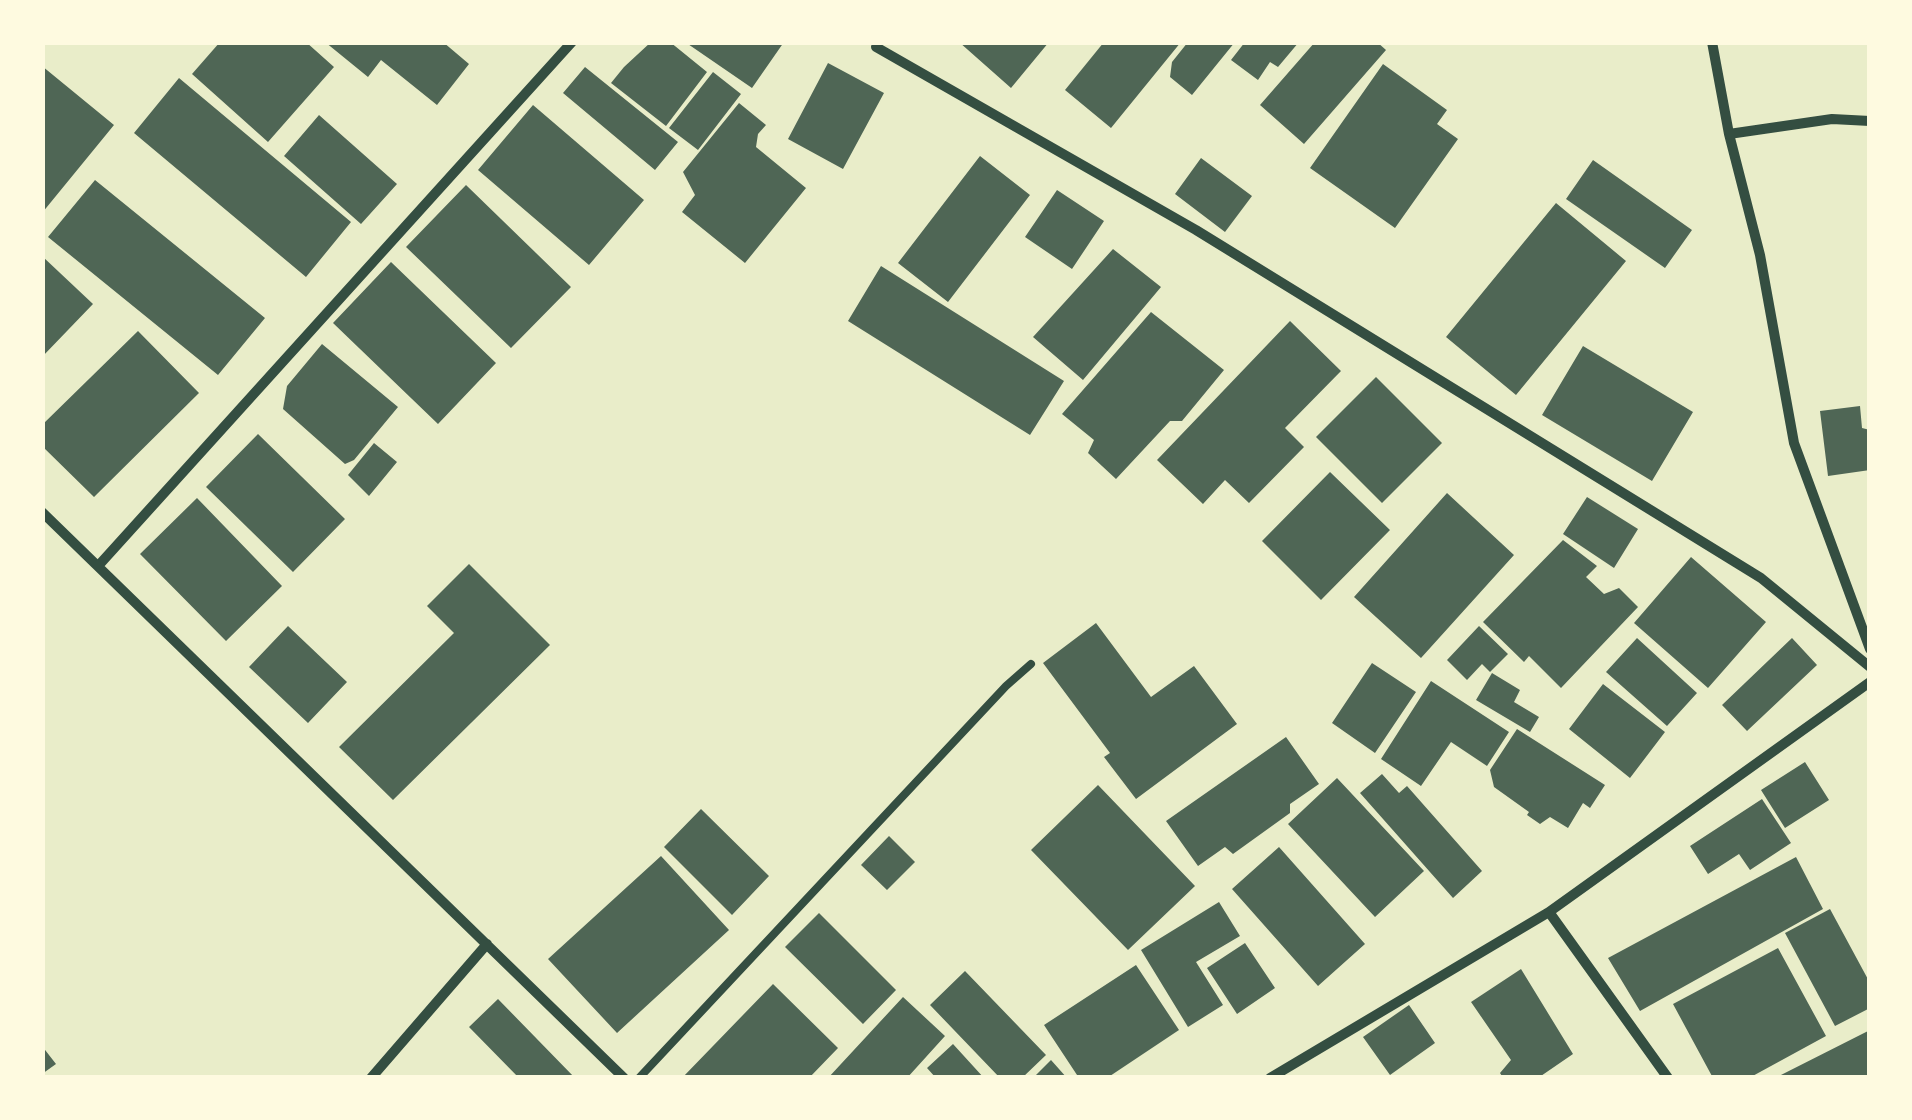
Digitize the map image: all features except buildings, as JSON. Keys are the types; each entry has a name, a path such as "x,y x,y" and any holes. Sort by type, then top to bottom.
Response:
{"street":[{"path":"99,565 572,42"},
{"path":"1712,42 1729,134 1760,254 1794,443 1870,649"},
{"path":"876,46 1196,230 1761,578 1870,667"},
{"path":"1729,134 1832,119 1870,121"},
{"path":"42,512 624,1078"},
{"path":"1270,1078 1549,912 1870,682"},
{"path":"1549,912 1668,1078"},
{"path":"371,1078 487,944"}],"lane":[{"path":"638,1078 1006,686 1032,664"}]}
